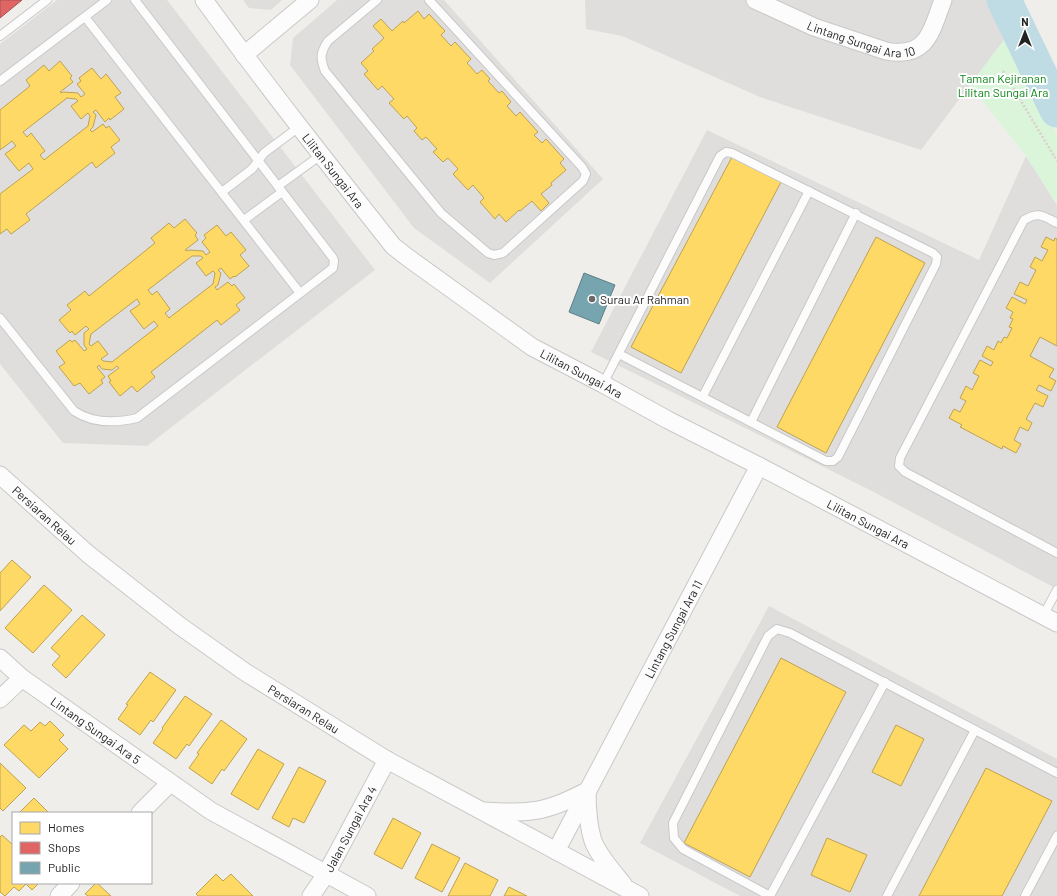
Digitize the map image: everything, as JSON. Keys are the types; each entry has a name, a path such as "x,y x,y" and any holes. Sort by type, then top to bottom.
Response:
{"street":[{"name":"Lilitan Sungai Ara","path":"204,0 244,55 321,155 393,246 407,257 532,347 668,420 1050,619"},
{"path":"244,55 310,0"},
{"name":"Lintang Sungai Ara 10","path":"755,0 814,27 896,53 913,50 926,40 932,31 943,0"},
{"name":"Lintang Sungai Ara 11","path":"556,852 758,466"},
{"name":"Persiaran Relau","path":"0,475 88,554 180,626 245,672 386,760 633,893"},
{"name":"Lintang Sungai Ara 5","path":"0,658 22,678 211,812 367,896"},
{"path":"0,700 22,678"},
{"name":"Jalan Sungai Ara 4","path":"311,896 326,874 386,760"},
{"path":"141,812 170,783"},
{"path":"478,810 532,812 552,807 587,792"},
{"name":"Lintang Sungai Ara 11","path":"587,792 587,815 594,842 606,862 633,893"},
{"path":"59,896 70,884"}],"lane":[{"path":"0,36 47,0"},
{"path":"0,81 107,0"},
{"path":"0,318 74,411 91,420 121,422 137,418 333,268 334,261 135,0"},
{"path":"377,0 328,41 321,54 325,71 441,213 488,253 494,255 503,253 583,181 586,174 582,167 429,0"},
{"path":"85,17 300,293"},
{"path":"222,192 252,169 264,153 299,127"},
{"path":"603,384 720,156 726,152 732,153 856,214 932,252 937,257 936,264 838,457 833,461 826,461 703,396 619,354"},
{"path":"244,220 321,155"},
{"path":"703,396 809,191"},
{"path":"751,422 856,214"},
{"path":"1057,223 1041,214 1032,215 1024,220 900,458 899,466 905,472 1057,553"},
{"path":"1050,619 1057,590"},
{"path":"885,682 770,896 683,849 674,838 674,823 768,636 777,629 790,633 885,682 1057,773"},
{"path":"887,896 975,730"},
{"path":"1025,896 1057,836"}],"path":[{"path":"1003,71 1057,161"}],"shaded area":[{"path":"57,0 167,0 375,270 147,446 63,443 0,364 0,44"},
{"path":"243,0 282,0 271,10 249,8"},
{"path":"337,0 444,0 603,179 490,283 414,228 290,65 293,38"},
{"path":"585,0 991,0 1007,36 921,150 760,97 622,36 586,29"},
{"path":"707,130 979,260 1026,156 1057,205 1057,589 870,490 591,352"},
{"path":"769,606 1057,759 1057,896 740,896 640,843"}],"green space":[{"name":"Taman Kejiranan Lilitan Sungai Ara","path":"1007,36 1057,134 1057,205 1026,156 970,85"}],"building: Homes":[{"path":"418,11 424,19 429,14 445,31 441,35 451,46 455,42 471,59 467,63 477,74 482,70 490,79 488,81 499,93 502,91 511,102 507,106 516,116 520,112 538,132 534,135 542,143 546,139 564,159 560,163 566,170 541,194 549,203 541,211 532,201 506,222 499,214 495,219 480,202 484,198 473,185 468,190 453,174 458,169 448,158 443,162 433,152 437,149 426,137 422,140 414,131 417,128 407,116 404,119 389,103 394,99 382,86 378,90 364,74 368,71 361,63 374,51 372,49 384,38 373,26 381,19 392,31 403,21 404,23"},
{"path":"60,61 72,76 70,78 73,82 60,92 78,93 81,97 85,94 77,84 81,81 79,78 92,68 101,79 106,74 121,93 115,97 124,109 105,122 96,110 93,112 96,115 93,127 90,130 92,132 103,124 106,128 109,126 120,140 111,147 115,153 96,168 92,162 26,214 30,220 11,234 7,229 0,234 0,194 33,169 29,163 19,171 5,154 16,146 12,141 0,150 0,110 30,86 26,80 44,65 49,71","holes":["67,98 76,99 78,101 71,106 81,119 88,113 90,116 88,126 44,160 40,155 45,151 31,133 27,137 23,132"]},
{"path":"732,157 781,182 681,373 631,347"},
{"path":"185,219 197,233 195,235 198,240 185,250 187,251 203,251 206,255 210,252 202,242 206,238 204,235 217,225 226,236 231,232 246,250 240,255 249,266 230,279 221,268 218,270 221,273 218,285 215,287 217,290 228,282 232,286 234,284 245,298 236,305 240,310 221,325 217,320 151,372 155,377 137,392 132,386 120,396 109,382 111,381 108,376 119,368 117,366 112,370 102,369 99,365 97,367 105,377 101,380 103,383 89,394 80,383 74,386 59,367 65,363 56,351 70,340 72,342 75,340 84,351 87,349 84,345 84,333 89,329 86,326 75,335 72,331 70,333 59,320 71,310 67,305 85,291 89,296 155,243 151,238 169,223 174,228","holes":["192,256 201,256 203,258 196,263 206,276 213,271 215,273 213,284 169,318 165,313 170,309 157,291 152,295 148,290","137,299 140,304 130,311 144,329 154,321 158,326 112,362 103,361 101,359 108,354 98,341 91,346 89,344 91,334"]},
{"path":"876,237 925,263 826,453 777,427"},
{"path":"1046,237 1054,241 1055,238 1057,239 1057,346 1040,337 1030,356 1054,369 1049,377 1056,381 1051,391 1039,385 1036,390 1048,396 1043,407 1035,403 1026,419 1032,423 1028,431 1020,427 1014,440 1021,444 1016,453 1003,446 1002,449 960,427 962,425 949,418 954,409 960,412 966,401 960,398 966,386 972,390 979,376 973,373 980,360 991,366 993,362 982,356 987,346 994,350 998,341 1001,343 1004,337 1007,338 1012,328 1009,327 1013,319 1010,318 1013,312 1006,308 1012,297 1025,304 1027,300 1014,294 1020,282 1028,286 1036,270 1030,267 1035,257 1042,261 1048,250 1041,247"},
{"path":"12,560 31,577 0,611 0,573"},
{"path":"44,585 72,610 33,653 5,628"},
{"path":"82,615 105,635 66,678 52,665 60,656 51,648"},
{"path":"781,658 846,692 750,877 684,843"},
{"path":"150,672 176,690 153,722 151,720 140,735 118,719 128,705 126,704"},
{"path":"185,696 212,714 189,746 187,744 176,759 153,743"},
{"path":"221,720 247,739 224,771 222,769 212,784 189,768 199,754 197,753"},
{"path":"50,721 64,735 59,740 68,749 39,778 4,745 24,725 31,731 40,722 45,726"},
{"path":"896,725 924,739 901,786 872,772"},
{"path":"258,749 284,764 258,810 231,794"},
{"path":"0,763 26,788 3,811 0,808"},
{"path":"299,767 326,781 304,823 293,818 289,827 272,818"},
{"path":"986,768 1052,801 1002,896 919,896"},
{"path":"34,798 48,812 20,812"},
{"path":"393,818 421,833 402,869 374,854"},
{"path":"2,835 12,844 12,884 26,884 19,891 14,887 5,896 0,892 0,837"},
{"path":"827,838 867,855 850,892 811,875"},
{"path":"432,844 460,858 442,892 415,878"},
{"path":"465,863 498,880 490,896 448,896"},
{"path":"216,874 223,881 231,874 253,896 198,896 196,894"},
{"path":"26,884 38,884 32,890"},
{"path":"95,884 98,884 111,896 88,896 85,894"},
{"path":"509,887 527,896 504,896"}],"building: Shops":[{"path":"0,0 22,0 0,18"}],"building: Public":[{"name":"Surau Ar Rahman","path":"584,273 615,285 599,324 569,312"}],"waterway":[{"path":"1004,0 1057,110"}],"place":[{"name":"Surau Ar Rahman","path":"592,299"}]}
